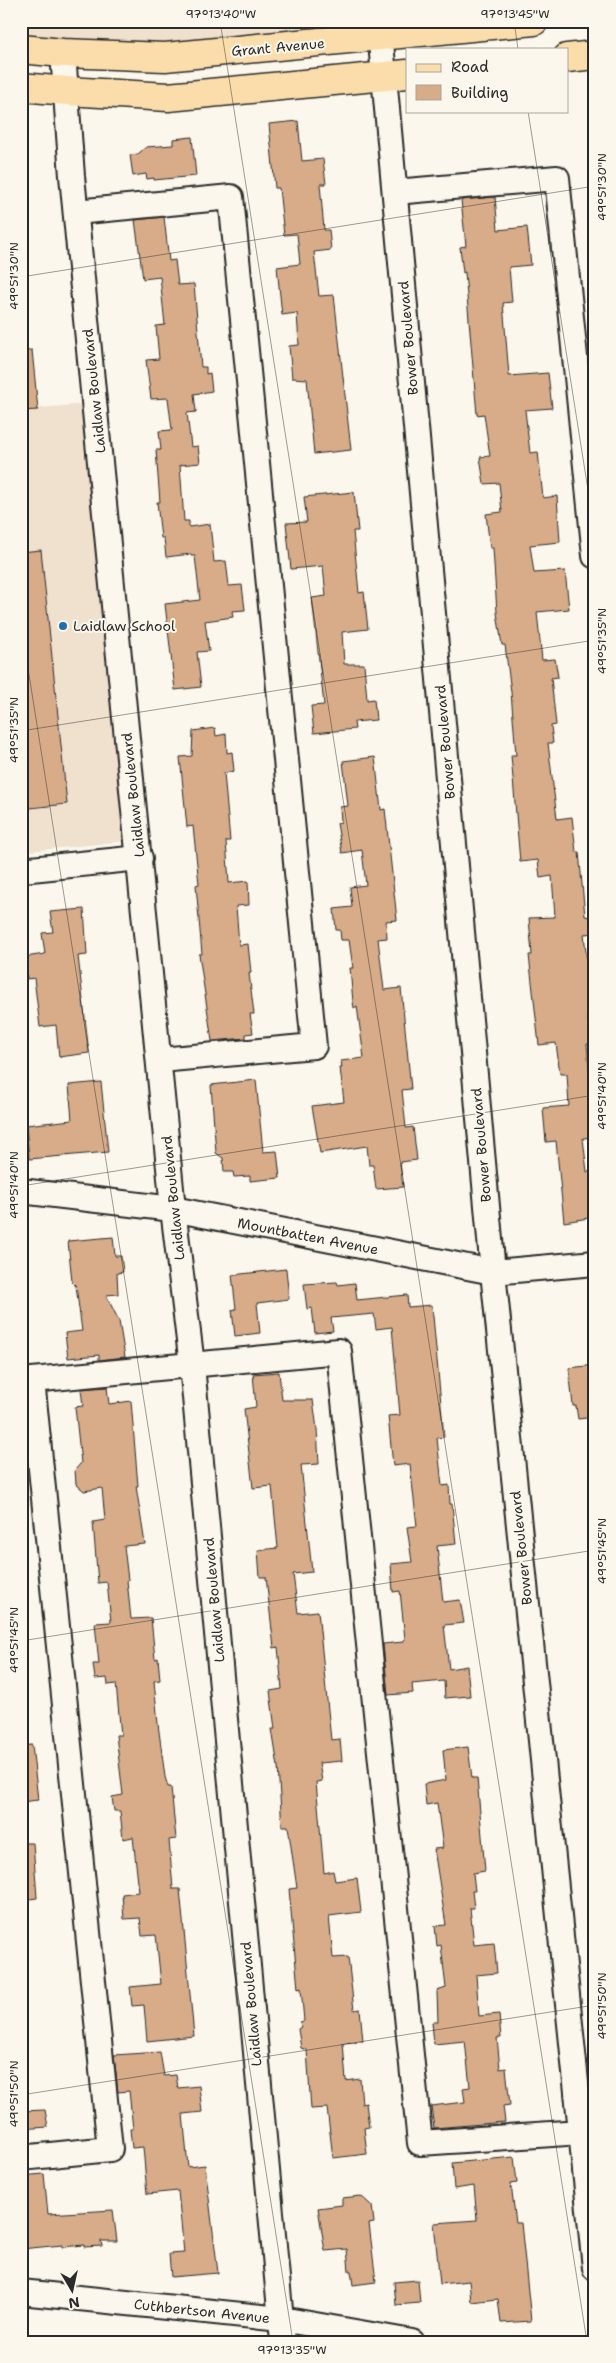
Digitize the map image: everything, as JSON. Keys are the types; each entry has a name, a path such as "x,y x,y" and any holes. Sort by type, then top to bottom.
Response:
{"main road":[{"name":"Grant Avenue","path":"21,49 63,54 165,57 380,29 534,21"},
{"path":"568,58 595,55"},
{"path":"21,87 67,92 168,97 396,75"}],"street":[{"name":"Bower Boulevard","path":"380,29 396,75 395,192 493,1272 581,2132 591,2191 595,2268"},
{"name":"Laidlaw Boulevard","path":"63,54 76,212 173,1209 192,1365 282,2330"},
{"path":"395,192 557,178 595,556"},
{"path":"76,212 231,197 233,217 314,1046 160,1060"},
{"path":"21,870 140,858"},
{"name":"Mountbatten Avenue","path":"21,1191 173,1209 493,1272 595,1262"},
{"path":"21,2158 110,2149 32,1380 339,1351 420,2143 581,2132"},
{"name":"Cuthbertson Avenue","path":"21,2292 282,2330 412,2342"}],"shaded area":[{"path":"21,21 360,21 359,25 196,47 21,41"},
{"name":"Laidlaw School","path":"84,404 127,841 21,852 21,410"}],"building":[{"path":"298,121 302,161 323,159 326,184 320,184 324,230 329,230 331,250 314,252 319,296 334,295 351,450 314,454 307,379 292,378 289,346 299,345 297,313 282,315 277,267 300,264 297,234 284,235 279,188 275,188 269,124"},
{"path":"192,137 196,176 154,180 154,178 147,179 146,174 133,176 130,155 138,154 146,147 173,145 173,139"},
{"path":"495,197 498,230 527,227 531,265 509,267 512,302 503,303 509,376 548,373 552,408 525,410 530,453 538,452 543,498 557,496 560,542 530,545 534,573 565,571 569,609 537,612 542,660 555,659 558,677 551,678 556,725 551,726 553,743 548,743 557,819 572,817 576,852 579,852 585,916 595,918 595,933 584,934 590,989 586,990 588,1020 594,1019 595,1031 595,1043 587,1044 595,1137 583,1138 587,1172 593,1171 595,1217 564,1222 556,1141 546,1142 543,1108 569,1106 567,1074 560,1074 556,1043 539,1045 529,955 532,955 529,918 555,917 552,876 540,878 538,860 520,862 511,755 516,755 511,692 505,645 502,645 497,613 493,548 490,548 486,514 502,512 499,483 484,484 480,457 490,456 484,414 477,415 465,272 463,273 460,247 466,246 461,200"},
{"path":"164,217 169,261 175,260 178,285 194,284 201,367 206,367 206,374 210,373 212,391 194,394 196,412 187,413 191,447 198,446 200,463 180,465 184,521 189,521 189,527 210,524 214,562 226,561 229,586 242,585 245,610 232,611 233,617 205,621 209,651 197,652 201,687 175,690 165,604 200,600 195,556 191,556 191,554 166,557 164,538 161,538 157,502 160,502 156,450 161,450 159,431 172,430 168,398 151,399 146,360 159,359 156,326 165,325 160,277 143,279 135,220"},
{"path":"32,350 38,410 21,411 21,351"},
{"path":"354,492 358,531 353,531 359,593 364,592 368,629 342,632 344,664 364,664 367,700 374,699 376,720 354,722 355,729 314,733 311,706 324,705 312,598 326,596 323,566 291,569 286,523 307,522 304,497"},
{"path":"41,550 67,804 21,809 21,552"},
{"path":"215,728 216,736 226,734 227,753 232,752 234,771 224,773 230,841 226,841 229,883 248,881 249,905 236,906 239,945 248,944 254,1014 250,1014 253,1033 246,1034 246,1038 212,1041 199,954 202,954 196,885 199,884 193,826 187,827 180,757 192,756 193,731"},
{"path":"375,757 381,810 385,809 397,920 386,921 387,938 378,939 384,990 401,988 411,1089 402,1090 406,1128 413,1127 417,1160 400,1162 403,1187 376,1189 373,1165 369,1165 367,1146 320,1153 312,1106 344,1102 340,1068 342,1068 341,1061 364,1058 357,1006 354,1008 353,1002 350,968 353,968 349,940 341,940 340,930 336,930 334,909 352,907 350,887 366,885 362,850 342,853 337,823 341,822 340,807 348,806 343,761"},
{"path":"84,909 87,955 78,956 89,1053 59,1057 56,1025 40,1027 34,978 27,979 25,957 45,954 42,933 53,932 50,912"},
{"path":"256,1080 263,1152 277,1151 280,1178 250,1181 250,1176 234,1177 233,1172 224,1172 223,1158 216,1153 211,1085"},
{"path":"101,1082 108,1152 29,1159 26,1125 72,1120 69,1085"},
{"path":"113,1237 115,1256 121,1256 123,1272 117,1273 118,1294 106,1295 119,1321 125,1357 99,1360 99,1355 68,1358 65,1333 82,1331 76,1286 72,1282 68,1241"},
{"path":"286,1269 289,1299 257,1303 260,1333 235,1336 232,1310 236,1309 232,1275"},
{"path":"337,1282 338,1285 355,1283 357,1300 407,1295 408,1307 432,1305 444,1437 437,1438 442,1486 449,1485 456,1544 437,1546 443,1602 460,1600 464,1623 444,1625 449,1669 467,1666 470,1696 445,1698 444,1681 412,1684 413,1693 388,1695 383,1644 403,1642 405,1639 400,1591 393,1592 391,1564 412,1562 407,1527 417,1526 410,1464 393,1466 388,1416 400,1415 392,1327 376,1329 374,1314 331,1318 333,1331 315,1333 312,1308 307,1309 304,1284"},
{"path":"595,1365 595,1417 578,1419 576,1406 573,1406 569,1368"},
{"path":"279,1372 282,1400 313,1400 317,1429 319,1464 301,1465 312,1572 293,1574 298,1613 318,1611 331,1740 340,1739 342,1761 319,1763 322,1781 316,1782 324,1873 333,1871 335,1881 357,1878 361,1912 329,1916 333,1958 348,1957 354,2010 360,2009 363,2041 343,2043 346,2081 360,2079 362,2104 366,2103 369,2127 364,2128 367,2154 333,2158 327,2108 311,2109 307,2050 301,2048 298,2029 301,2027 300,2022 304,2021 301,1988 298,1989 289,1889 297,1888 288,1826 282,1826 278,1767 272,1729 275,1729 270,1691 282,1689 278,1647 274,1648 266,1577 260,1577 258,1550 278,1548 272,1486 253,1488 244,1409 256,1407 253,1374"},
{"path":"107,1387 109,1404 131,1401 138,1486 136,1486 145,1544 124,1546 127,1580 131,1619 151,1618 155,1659 158,1658 160,1680 154,1681 158,1724 165,1777 168,1787 171,1787 176,1839 169,1840 173,1889 180,1889 194,2036 147,2041 144,2005 132,2006 130,1987 161,1984 156,1935 142,1936 140,1918 124,1919 122,1894 139,1892 133,1837 123,1839 120,1811 114,1811 112,1797 123,1795 116,1735 121,1735 116,1684 108,1685 107,1678 95,1679 93,1664 99,1664 95,1623 111,1622 107,1582 98,1583 93,1522 105,1520 102,1488 84,1491 76,1484 75,1470 81,1463 75,1407 83,1406 81,1389"},
{"path":"32,1745 38,1800 21,1802 21,1746"},
{"path":"468,1747 472,1778 477,1778 485,1871 473,1873 475,1891 472,1891 474,1908 470,1908 474,1945 494,1943 497,1973 476,1975 479,2016 499,2014 501,2038 497,2038 500,2069 506,2068 510,2105 503,2106 505,2122 434,2128 431,2106 465,2102 463,2088 470,2087 465,2041 434,2044 432,2022 438,2022 437,1991 446,1988 441,1945 437,1946 435,1926 446,1925 434,1849 443,1848 437,1803 426,1805 424,1784 446,1780 443,1750"},
{"path":"21,1843 33,1843 37,1898 21,1900"},
{"path":"160,2052 164,2076 176,2075 178,2088 199,2086 202,2112 183,2114 188,2167 205,2165 218,2273 171,2277 169,2254 184,2253 178,2191 147,2194 143,2147 132,2148 130,2129 133,2129 129,2091 118,2092 114,2055"},
{"path":"45,2110 48,2127 21,2129 21,2111"},
{"path":"514,2157 517,2183 511,2184 516,2223 521,2223 531,2321 501,2323 498,2299 471,2302 469,2281 440,2284 434,2223 477,2220 474,2186 454,2189 452,2163"},
{"path":"44,2174 48,2214 113,2210 117,2241 101,2241 102,2246 62,2247 62,2245 21,2249 21,2176"},
{"path":"361,2196 372,2206 374,2223 369,2224 376,2282 353,2285 351,2271 349,2271 347,2249 325,2251 318,2208 342,2205 342,2198"},
{"path":"418,2280 420,2303 396,2305 394,2282"}],"place":[{"name":"Laidlaw School","path":"63,626"}]}
